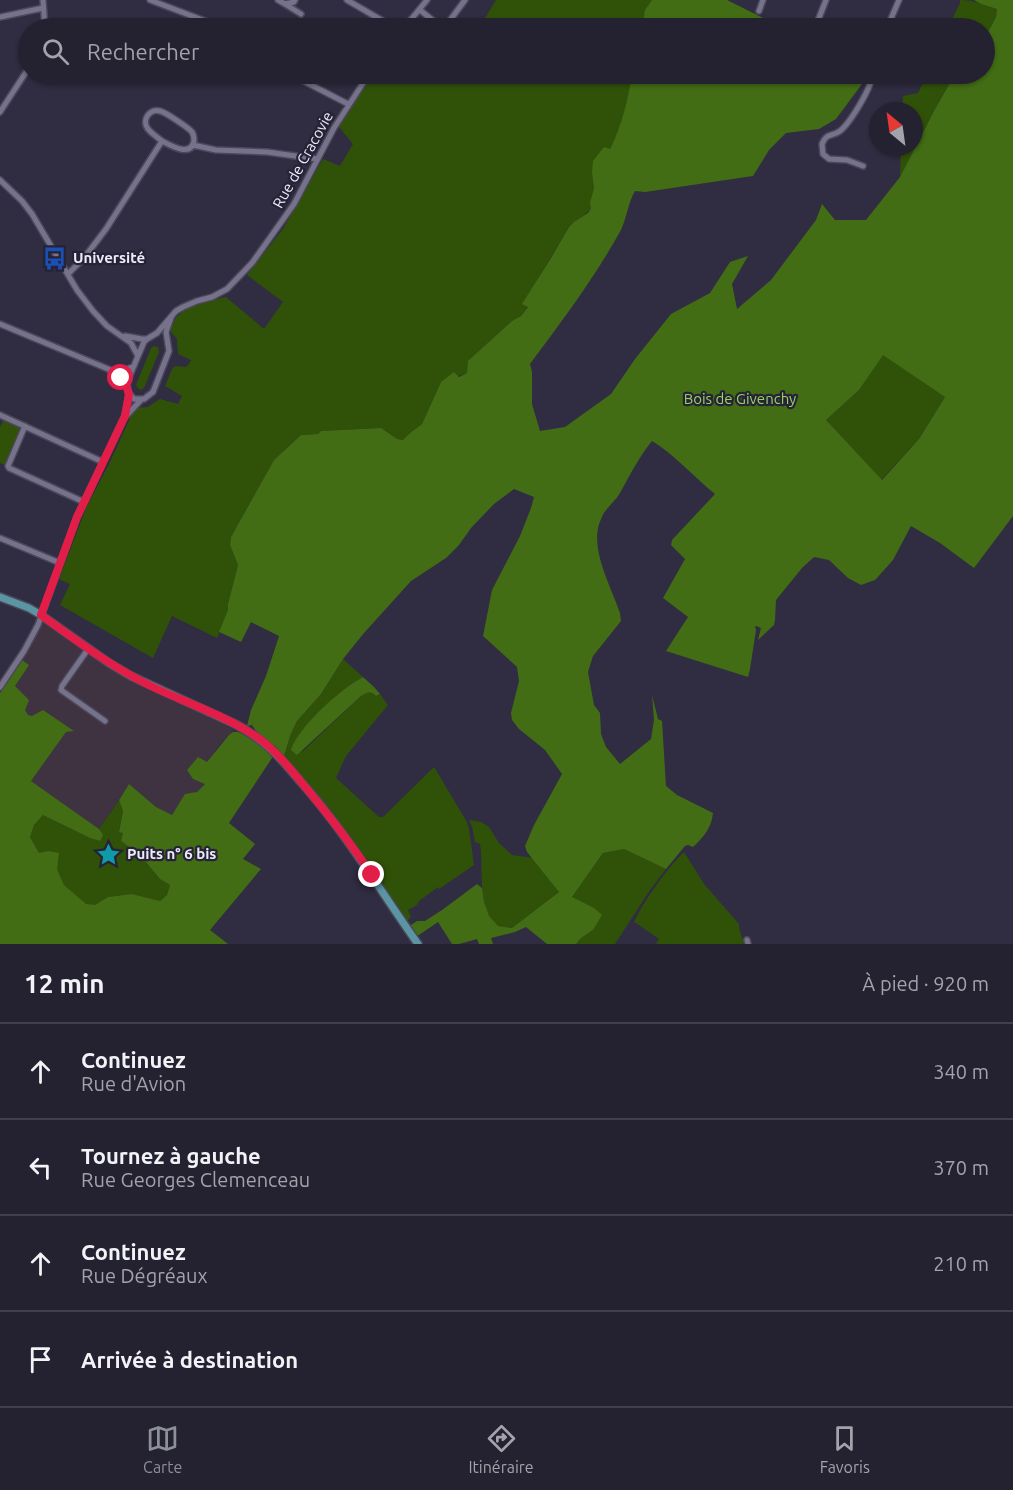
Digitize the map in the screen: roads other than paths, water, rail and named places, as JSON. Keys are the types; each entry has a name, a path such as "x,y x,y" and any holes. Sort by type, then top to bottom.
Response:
{"main road":[{"path":"0,597 41,615 131,676 248,731 265,743 286,763 337,826 418,944"}],"street":[{"path":"43,0 44,18"},
{"path":"150,0 198,18"},
{"path":"278,0 301,14"},
{"path":"285,4 294,3 296,0"},
{"path":"347,0 378,18"},
{"path":"413,18 427,0"},
{"path":"453,18 465,0"},
{"path":"759,11 763,0"},
{"path":"819,18 826,0"},
{"path":"891,18 898,0"},
{"path":"0,17 43,8"},
{"path":"420,10 430,18"},
{"path":"0,111 18,84"},
{"path":"309,84 348,104"},
{"name":"Rue de Cracovie","path":"126,385 138,356 150,337 183,307 220,293 252,263 294,204 348,104 362,84"},
{"path":"863,166 847,160 829,159 823,154 822,144 827,136 840,131 865,96 869,84"},
{"path":"155,110 162,111 191,131 194,139 193,145 186,150 179,150 162,141 146,125 146,117 155,110"},
{"path":"68,274 84,258 106,229 162,141"},
{"path":"193,145 216,150 267,152 317,159"},
{"path":"0,180 32,214 77,290 93,311 107,326 134,346 138,356"},
{"path":"0,324 113,371 124,381 129,394 134,399 141,399 153,392 170,351 166,332 171,318"},
{"path":"122,336 142,339 160,337 167,342"},
{"path":"113,371 134,366"},
{"path":"0,687 24,651 41,615 84,502 125,416 129,394"},
{"path":"125,416 141,399"},
{"path":"0,424 2,416 103,462"},
{"path":"25,426 8,465 9,468 84,502"},
{"path":"0,538 60,563"},
{"path":"89,649 61,690 105,721"}],"place":[{"name":"Université","path":"55,258"},
{"name":"Puits n° 6 bis","path":"109,854"}],"park label":[{"name":"Bois de Givenchy","path":"740,399"}]}
